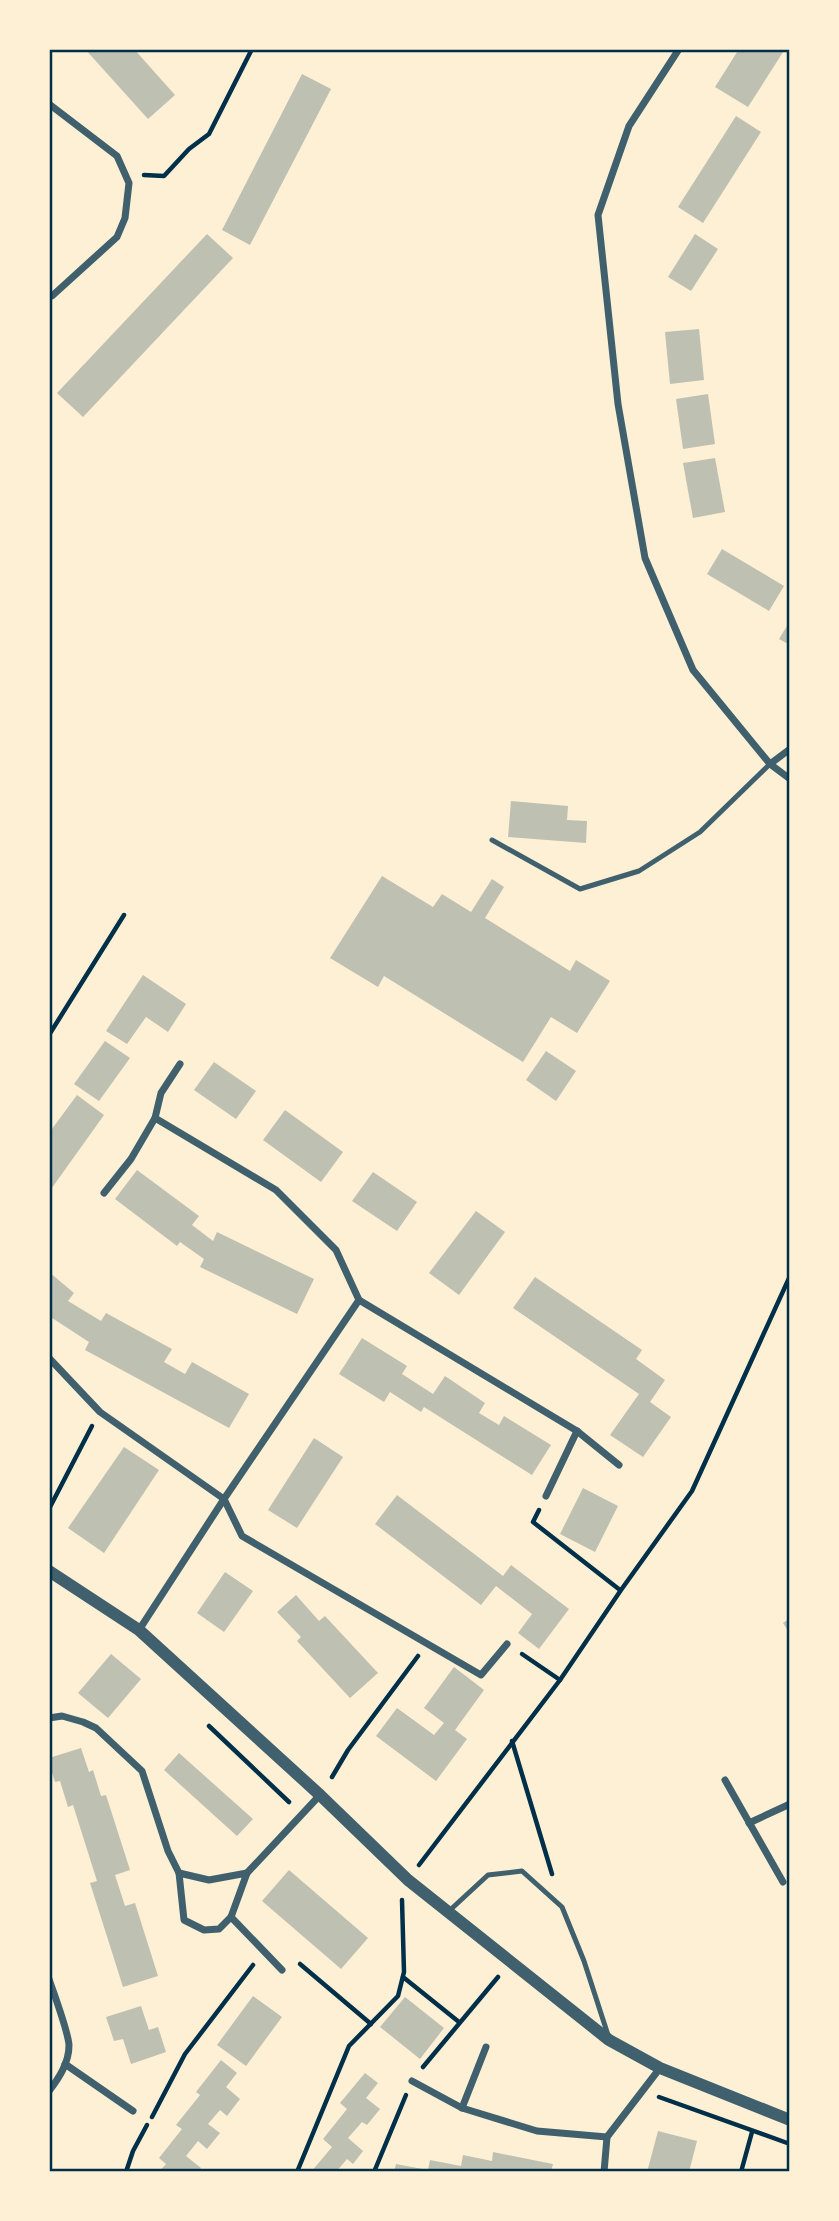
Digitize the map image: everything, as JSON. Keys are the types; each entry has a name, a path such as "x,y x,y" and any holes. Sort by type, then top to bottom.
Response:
{"street":[{"path":"679,49 629,126 598,215 618,404 645,558 692,670 770,764 790,779"},
{"path":"49,104 117,156 129,183 125,218 117,237 52,296 49,294"},
{"path":"770,764 790,749"},
{"path":"104,1193 131,1159 155,1118 161,1093 180,1064"},
{"path":"155,1118 276,1190 337,1250 359,1300 577,1431 619,1465"},
{"path":"139,1630 359,1300"},
{"path":"49,1358 100,1412 224,1499 242,1536 481,1675 507,1644"},
{"path":"545,1496 577,1431"},
{"path":"49,1571 139,1630 408,1880 609,2040 660,2068 790,2120"},
{"path":"49,1718 62,1716 96,1728 142,1771 168,1851 179,1873 184,1920 204,1930 219,1929 231,1917 247,1873 320,1796"},
{"path":"725,1780 783,1882"},
{"path":"749,1823 790,1804"},
{"path":"179,1873 209,1880 247,1873"},
{"path":"231,1917 282,1970"},
{"path":"49,1979 69,2044 60,2077 49,2091"},
{"path":"462,2108 486,2047"},
{"path":"65,2064 133,2111"},
{"path":"604,2172 607,2137 660,2068"},
{"path":"412,2081 462,2108 537,2131 607,2137"}],"lane":[{"path":"492,840 580,889 639,870 700,832 770,764"},
{"path":"447,1913 488,1875 522,1871 562,1907 584,1961 609,2040"}],"path":[{"path":"125,174 164,176 209,134 252,49"},
{"path":"49,1035 124,915"},
{"path":"297,2172 349,2046 398,1996 403,1977 402,1895 408,1880 560,1680 692,1491 790,1276"},
{"path":"49,1509 100,1412"},
{"path":"545,1496 533,1522 621,1590"},
{"path":"320,1796 348,1750 427,1644"},
{"path":"507,1644 560,1680"},
{"path":"512,1740 562,1907"},
{"path":"126,2172 134,2151 185,2054 264,1952"},
{"path":"282,1970 292,1958 371,2024"},
{"path":"374,2172 412,2081 500,1974"},
{"path":"403,1977 459,2022"},
{"path":"741,2172 752,2132"}],"building":[{"path":"85,49 134,49 175,95 148,119"},
{"path":"739,49 785,49 748,107 715,87"},
{"path":"302,74 331,89 250,245 222,230"},
{"path":"736,116 761,132 703,223 678,207"},
{"path":"207,234 233,258 83,417 57,393"},
{"path":"695,234 718,249 691,291 668,277"},
{"path":"699,329 704,380 670,384 665,332"},
{"path":"708,394 715,444 683,449 676,399"},
{"path":"715,458 725,512 693,518 683,463"},
{"path":"722,549 784,586 769,611 707,574"},
{"path":"790,621 790,645 779,639"},
{"path":"511,801 568,806 567,820 587,821 586,843 508,837"},
{"path":"382,876 433,907 442,894 471,912 492,879 504,887 485,918 570,971 576,960 610,981 577,1033 551,1017 523,1062 384,976 378,987 330,958"},
{"path":"143,975 186,1004 168,1032 146,1017 127,1044 106,1031"},
{"path":"105,1041 130,1058 99,1101 74,1084"},
{"path":"546,1051 576,1071 556,1101 526,1080"},
{"path":"214,1062 256,1091 236,1119 194,1090"},
{"path":"77,1095 104,1115 49,1192 49,1133"},
{"path":"285,1110 343,1152 321,1182 263,1140"},
{"path":"137,1170 199,1216 192,1225 213,1241 217,1232 314,1279 297,1314 200,1267 204,1259 180,1242 177,1246 115,1199"},
{"path":"373,1172 417,1202 397,1231 352,1201"},
{"path":"476,1211 505,1232 459,1295 429,1273"},
{"path":"49,1272 74,1293 68,1301 101,1321 106,1313 172,1349 164,1362 185,1374 192,1362 249,1394 229,1428 85,1350 89,1342 49,1316"},
{"path":"535,1277 642,1350 636,1359 665,1380 650,1402 671,1417 643,1457 610,1435 639,1394 513,1308"},
{"path":"362,1338 407,1366 402,1374 433,1394 445,1376 485,1403 479,1413 499,1425 504,1416 551,1445 532,1475 424,1407 421,1412 390,1392 384,1402 339,1374"},
{"path":"314,1438 343,1457 297,1528 268,1510"},
{"path":"124,1447 159,1470 104,1553 68,1528"},
{"path":"583,1488 618,1506 595,1552 560,1534"},
{"path":"397,1495 503,1576 511,1565 569,1609 539,1649 518,1633 532,1614 496,1586 481,1605 375,1524"},
{"path":"225,1572 253,1591 224,1632 197,1613"},
{"path":"296,1595 319,1621 325,1616 378,1673 350,1698 297,1641 301,1637 277,1612"},
{"path":"790,1618 790,1634 783,1623"},
{"path":"111,1654 141,1679 108,1718 78,1693"},
{"path":"454,1667 484,1690 455,1730 467,1739 436,1781 376,1736 397,1708 434,1735 444,1723 424,1708"},
{"path":"81,1748 89,1772 93,1770 101,1796 106,1795 130,1870 115,1875 125,1906 135,1903 158,1976 123,1987 90,1883 97,1881 73,1805 68,1807 60,1781 55,1782 49,1763 49,1758"},
{"path":"179,1753 253,1819 237,1836 164,1770"},
{"path":"289,1870 368,1938 341,1969 262,1901"},
{"path":"253,1996 282,2017 246,2066 217,2045"},
{"path":"405,1997 444,2028 420,2059 380,2027"},
{"path":"141,2006 149,2030 158,2027 166,2052 131,2064 123,2039 114,2041 106,2017"},
{"path":"221,2060 237,2073 226,2087 240,2099 227,2116 220,2110 208,2124 220,2133 207,2149 198,2141 186,2156 201,2168 198,2172 159,2172 166,2164 159,2158 182,2129 176,2125 200,2095 196,2092"},
{"path":"365,2073 378,2083 366,2098 380,2109 367,2125 362,2122 348,2138 363,2151 353,2164 347,2159 336,2172 311,2172 332,2147 323,2139 347,2109 340,2103"},
{"path":"658,2131 697,2141 689,2172 647,2172"},
{"path":"493,2152 553,2164 551,2172 394,2172 396,2164 428,2170 430,2160 461,2166 463,2155 492,2161"}]}
